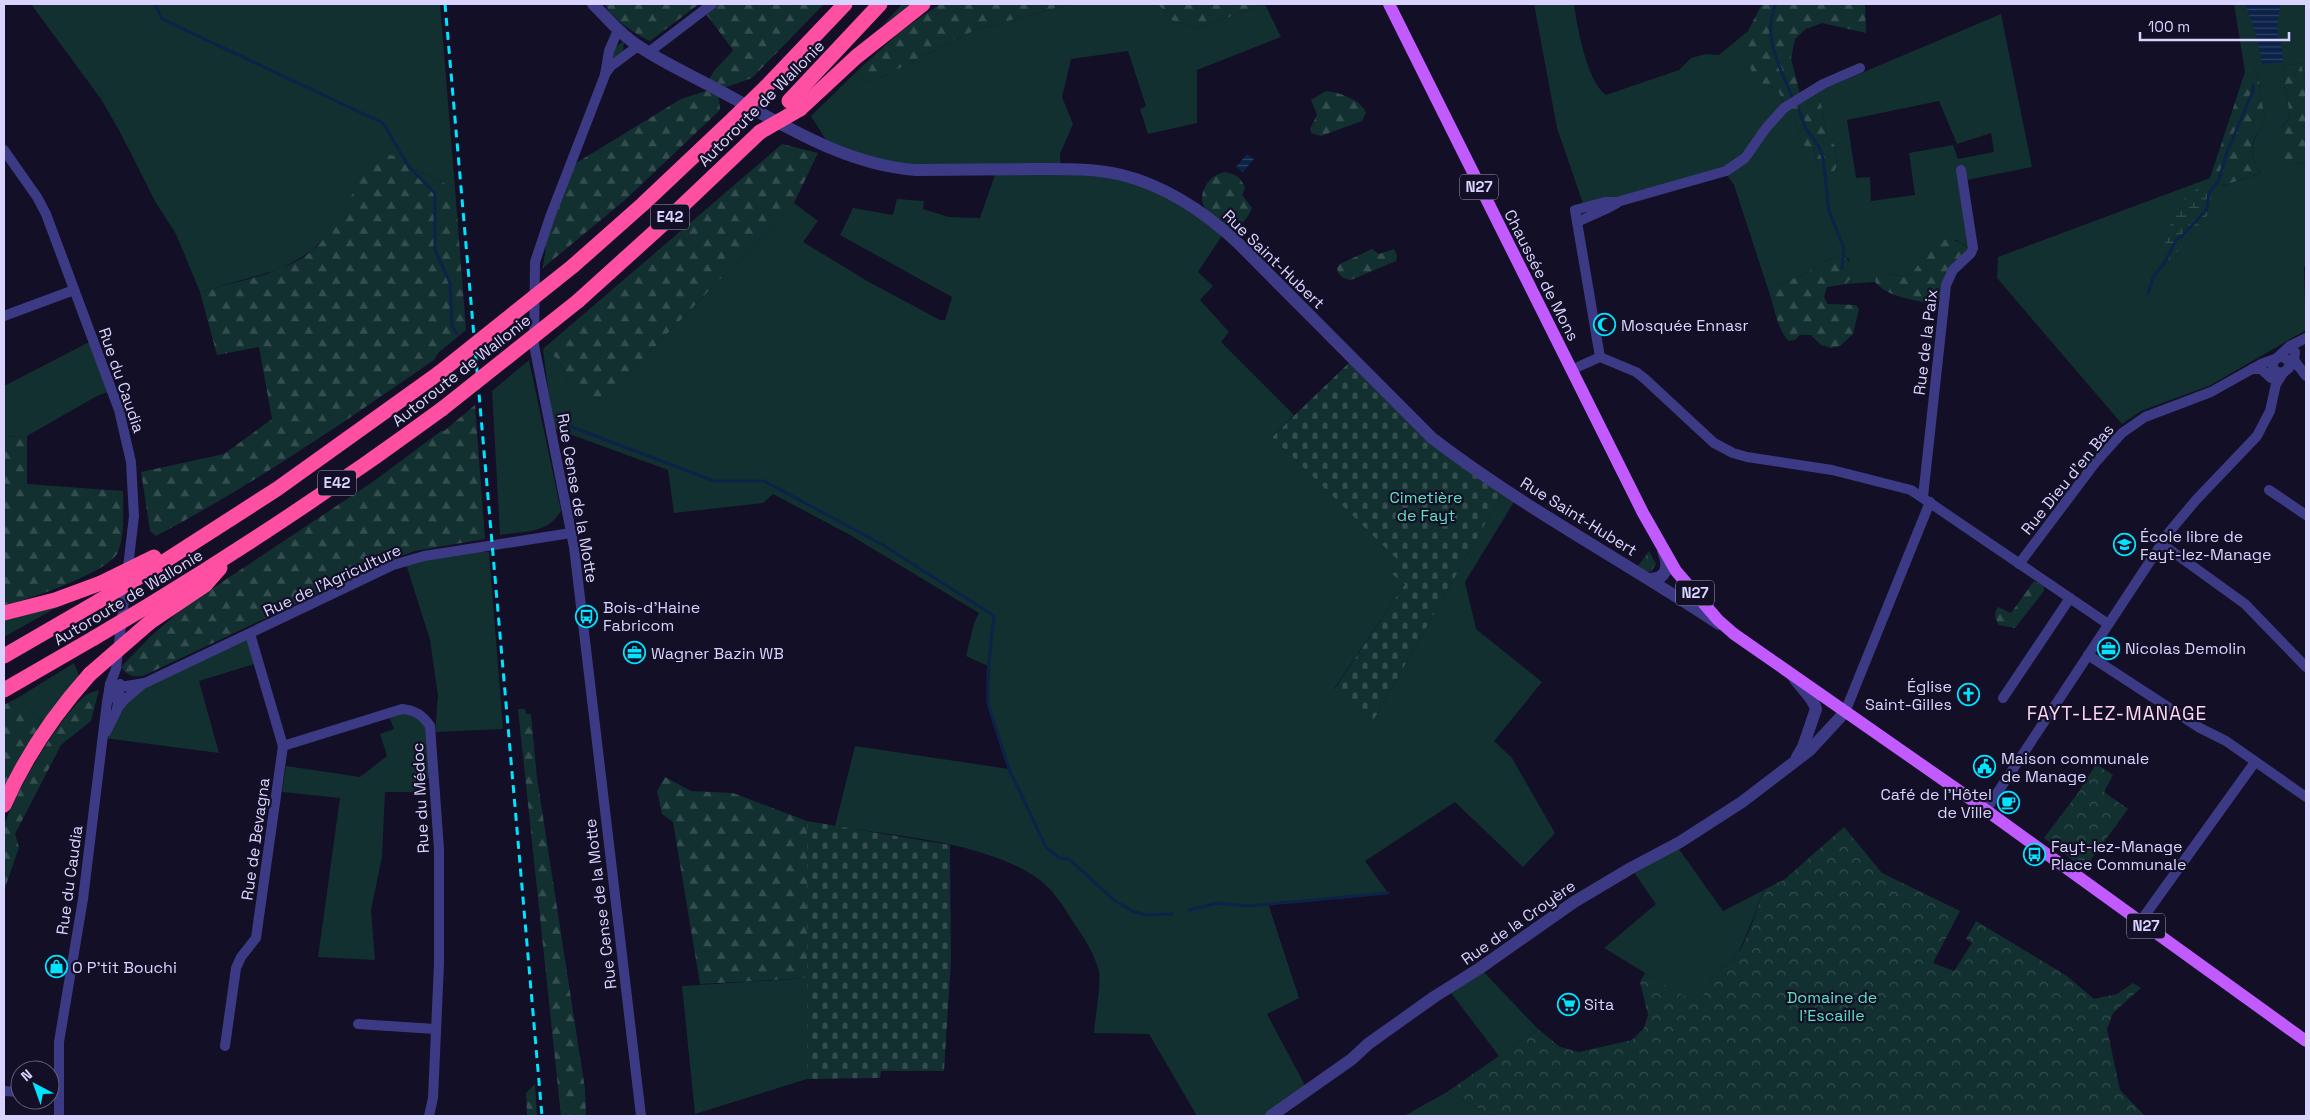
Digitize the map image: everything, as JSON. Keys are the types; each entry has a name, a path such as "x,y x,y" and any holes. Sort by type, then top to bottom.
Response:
{"highway":[{"name":"Autoroute de Wallonie","path":"4,656 99,601 159,560 277,488 439,373 573,266 644,204 734,118 845,4"},
{"name":"Autoroute de Wallonie","path":"4,690 151,604 230,555 379,455 442,409 578,301 661,226 760,132 795,105 880,4"},
{"path":"795,105 923,4"},
{"path":"4,805 12,786 48,727 90,674 150,622 205,584 230,555"},
{"path":"4,614 55,600 159,560"}],"main road":[{"name":"Chaussée de Mons","path":"1389,4 1658,542"},
{"name":"N27","path":"1658,542 1686,584 1734,634 1986,810 2306,1041"}],"street":[{"name":"Rue Saint-Hubert","path":"593,4 618,30 644,49 823,144 876,164 916,170 1077,169 1111,173 1145,183 1185,202 1218,225 1240,244 1432,438 1467,465 1505,489 1655,578 1678,597 1734,634"},
{"name":"Rue Cense de la Motte","path":"604,75 611,66 644,49 712,4"},
{"name":"Rue Cense de la Motte","path":"618,30 609,51 604,75 550,217 535,262 534,345 572,533 641,1116"},
{"path":"1600,357 1575,210 1605,202 1617,202 1726,171 1745,158 1766,128 1784,108 1823,84 1860,68"},
{"name":"Rue du Caudia","path":"4,150 42,206 120,410 132,466 134,516 118,672 118,691 116,710 104,738"},
{"name":"Rue de la Paix","path":"1845,712 1926,500 1946,285 1953,270 1971,253 1973,248 1961,170"},
{"path":"4,316 74,290"},
{"path":"1986,810 2162,544 2196,500 2257,436 2270,411 2273,393 2290,346 2304,339"},
{"path":"2252,369 2284,365 2304,339"},
{"path":"1571,370 1600,357 1641,375 1714,443 1733,452 1748,457 1832,470 1911,490 2108,624"},
{"path":"2252,369 2284,365 2306,375"},
{"name":"Rue Dieu d'en Bas","path":"2020,564 2096,463 2122,433 2145,417 2211,392 2252,369"},
{"path":"2269,490 2306,515"},
{"name":"Rue de l'Agriculture","path":"118,691 140,684 250,634 393,565 413,558 572,533"},
{"path":"1655,578 1664,575 1667,566 1667,560 1658,542"},
{"path":"2162,544 2245,604 2306,667"},
{"path":"1655,578 1676,579 1686,584 1687,593 1678,597"},
{"path":"2003,698 2070,598"},
{"name":"Rue de Bevagna","path":"225,1046 236,968 241,957 256,938 283,746 250,634"},
{"path":"2088,655 2306,797"},
{"path":"118,672 140,684"},
{"name":"Rue de la Croyère","path":"1790,767 1803,747 1816,710 1811,699 1801,690 1793,676"},
{"name":"Rue du Caudia","path":"58,1060 83,900 107,702 118,691"},
{"name":"Rue du Médoc","path":"283,746 402,709 412,710 419,714 430,726 439,849 439,964 433,1098 429,1116"},
{"name":"Rue de la Croyère","path":"1272,1116 1434,997 1480,968 1574,902 1697,832 1790,767 1823,737 1845,712"},
{"path":"2140,922 2255,762"},
{"path":"358,1024 435,1029"}],"green space":[{"path":"31,4 440,4 455,188 409,167 326,236 312,251 281,269 200,292 176,234 156,203 101,99"},
{"path":"605,4 699,4 650,41 624,25 612,14"},
{"path":"712,4 824,4 752,78 718,90 720,110 625,200 543,268 550,217 576,163 681,99 709,90 710,78 716,68 733,50 703,10"},
{"path":"902,4 912,4 883,25"},
{"path":"940,4 1071,4 975,30 870,83 856,72 901,31"},
{"path":"1071,4 1158,4 1171,20 1196,29 1265,4 1281,37 1197,70 1197,123 1148,134 1140,109 1146,106 1128,51 1071,59 1062,97 1073,124 1060,154 1061,169 1134,179 1225,231 1198,272 1213,286 1200,300 1229,332 1221,342 1294,415 1272,437 1402,563 1405,584 1334,689 1373,721 1505,489 1517,497 1465,582 1476,629 1542,682 1494,741 1512,758 1555,833 1523,867 1455,802 1365,861 1388,893 1268,903 1299,998 1267,1014 1308,1091 1271,1116 1197,1116 1149,1034 1094,1033 1099,993 1099,972 1095,959 1057,898 1034,876 1013,864 964,848 911,837 835,826 855,746 1009,769 988,704 990,667 966,656 974,623 979,613 850,535 773,494 763,503 674,513 668,470 553,428 543,349 559,360 569,382 605,398 794,203 818,221 803,242 869,282 940,320 945,320 952,297 840,235 853,208 893,215 897,199 924,201 923,209 949,217 980,218 997,169 916,170 831,148 811,116 856,72 870,83 975,30"},
{"path":"1158,4 1265,4 1196,29 1171,20"},
{"path":"1534,4 1574,4 1580,39 1588,66 1599,88 1606,95 1679,70 1691,58 1706,54 1719,55 1748,31 1747,35 1764,85 1777,89 1787,110 1791,107 1802,143 1814,149 1819,169 1837,166 1835,146 1827,136 1818,89 1826,88 2001,14 2032,167 1962,181 1971,253 1965,245 1956,240 1932,246 1912,273 1904,277 1887,273 1877,277 1875,282 1846,284 1853,276 1849,259 1842,255 1836,256 1800,276 1779,284 1769,292 1734,185 1727,175 1587,215 1557,128","holes":["1939,101 1957,144 1991,133 1994,152 1958,159 1953,145 1909,153 1915,195 1871,201 1870,177 1856,178 1847,120"]},
{"path":"1762,4 1865,4 1866,33 1822,23 1806,29 1795,39 1791,58 1801,98 1818,89 1827,136 1835,146 1837,166 1833,173 1825,176 1820,173 1814,149 1802,143 1791,108 1788,110 1777,89 1764,85 1751,70 1744,49 1748,31"},
{"path":"2234,4 2306,4 2306,87 2301,63 2282,66 2290,117 2282,127 2285,134 2281,141 2285,166 2306,162 2306,263 2304,268 2306,330 2209,386 2141,411 2122,424 1997,278 1998,257 2210,178 2223,186 2261,173 2256,166 2252,153 2254,141 2265,121 2257,70 2245,72"},
{"path":"624,41 623,52 614,59 611,57 615,47"},
{"path":"2301,63 2306,87 2306,162 2285,166 2280,160 2281,141 2285,134 2282,128 2290,117 2282,66"},
{"path":"2257,70 2265,121 2256,135 2252,153 2256,166 2261,173 2222,186 2210,178 2245,72"},
{"path":"1326,91 1343,95 1360,104 1366,113 1362,121 1321,136 1311,133 1310,129 1317,115 1311,100"},
{"path":"782,144 818,153 794,203 605,398 585,400 569,382 559,360 543,349"},
{"path":"375,154 402,156 409,167 455,188 466,330 438,353 434,360 332,429 228,496 156,536 150,531 141,472 224,454 272,419 259,347 217,355 200,292 273,272 312,251 329,232"},
{"path":"1224,172 1235,175 1242,181 1245,188 1242,195 1252,208 1244,221 1232,230 1209,214 1205,209 1202,196 1210,180"},
{"path":"2200,187 2210,187 2214,195 2210,212 2170,260 2160,255 2174,217 2183,200"},
{"path":"1946,239 1960,243 1971,253 1951,274 1942,294 1935,302 1930,304 1900,297 1886,291 1875,282 1876,277 1887,273 1904,277 1912,273 1932,246"},
{"path":"1372,249 1379,254 1394,249 1397,256 1396,261 1351,280 1340,275 1337,268 1340,264"},
{"path":"1842,255 1851,264 1853,276 1846,284 1827,287 1824,297 1828,304 1856,305 1859,309 1853,334 1840,346 1831,348 1821,345 1811,335 1800,335 1795,340 1789,341 1779,325 1769,292 1779,284 1800,276 1836,256"},
{"path":"93,340 113,390 97,396 27,436 4,437 4,386"},
{"path":"529,360 561,511 549,524 542,528 500,535 492,391"},
{"name":"Cimetière de Fayt","path":"1352,360 1416,424 1505,489 1373,721 1334,690 1405,584 1392,574 1401,563 1272,437"},
{"path":"475,405 485,539 415,551 387,561 143,676 130,675 121,667 149,638 183,608 374,481 441,431 444,431"},
{"path":"27,436 27,484 123,491 122,538 118,552 112,560 100,568 84,577 47,592 4,605 4,437"},
{"path":"1649,551 1656,564 1651,572 1645,571 1638,566"},
{"path":"448,552 489,552 503,729 435,732 438,695 430,640 405,561"},
{"path":"2034,581 2044,586 2044,591 2015,628 1999,625 1995,616 1998,607 2011,613"},
{"path":"70,600 4,637 4,619"},
{"path":"250,634 258,663 199,681 219,753 104,738 128,696"},
{"path":"74,663 80,678 44,724 19,697"},
{"path":"99,690 91,721 61,745 15,834 19,847 4,891 3,832 17,796 40,755 66,717 88,694"},
{"path":"19,697 44,724 4,792 4,705"},
{"path":"402,709 427,722 435,778 419,778 420,792 385,792 382,857 371,910 375,960 318,957 340,798 282,792 286,766 360,777 387,756 380,734 394,729 388,714"},
{"path":"518,709 525,709 526,714 531,714 537,778 585,1089 586,1116 561,1116"},
{"path":"2096,764 2113,775 2104,792 2128,809 2084,869 2044,838 2078,793"},
{"path":"665,777 691,791 733,793 807,821 807,978 700,984 673,822 662,814 657,791"},
{"path":"807,821 950,845 951,960 944,1071 881,1071 880,1078 807,1079"},
{"name":"Domaine de l'Escaille","path":"1844,827 1882,873 1960,911 1933,963 1954,971 1972,943 1966,939 1976,921 2067,976 2094,999 2117,994 2133,983 2141,988 2113,1013 2107,1029 2120,1090 2145,1116 1493,1116 1447,1092 1538,1029 1560,1047 1579,1052 1632,1040 1644,1028 1648,1015 1640,982 1645,973 1700,1005 1712,978 1735,957 1740,949 1764,890 1785,879"},
{"path":"1676,845 1723,911 1764,890 1737,954 1712,978 1700,1006 1604,948 1656,904 1631,868"},
{"path":"1480,968 1538,1029 1499,1056 1448,989"},
{"path":"807,978 807,1079 695,1114 682,986"},
{"path":"535,1084 537,1116 527,1116 526,1093"},
{"path":"1447,1092 1493,1116 1404,1116"}],"water":[{"path":"2245,4 2280,4 2278,30 2283,62 2262,64 2256,34"},
{"path":"1247,154 1254,159 1243,172 1236,167"}],"waterway":[{"path":"155,4 162,19 383,123 409,167 435,193 435,250 450,283 452,326 457,334"},
{"path":"1776,4 1771,29 1774,53 1793,99"},
{"path":"2148,294 2153,277 2165,262 2177,239 2207,209 2209,193 2219,180 2227,152 2253,91 2253,85"},
{"path":"1799,110 1806,129 1819,147 1823,158 1829,211 1844,249 1842,268"},
{"path":"567,425 714,481 764,481 883,545 994,616 988,672 988,704 1009,769 1046,847 1059,858 1069,859 1114,900 1134,912 1148,915 1172,914"},
{"path":"1189,910 1217,903 1249,906 1388,893"}],"railway":[{"path":"445,4 542,1116"}],"place":[{"name":"Mosquée Ennasr","path":"1605,325"},
{"name":"École libre de Fayt-lez-Manage","path":"2124,545"},
{"name":"Bois-d'Haine Fabricom","path":"587,616"},
{"name":"Nicolas Demolin","path":"2109,648"},
{"name":"Wagner Bazin WB","path":"635,653"},
{"name":"Église Saint-Gilles","path":"1968,695"},
{"name":"Maison communale de Manage","path":"1985,767"},
{"name":"Café de l'Hôtel de Ville","path":"2008,803"},
{"name":"Fayt-lez-Manage Place Communale","path":"2035,855"},
{"name":"O P'tit Bouchi","path":"56,967"},
{"name":"Sita","path":"1568,1004"}],"district":[{"name":"FAYT-LEZ-MANAGE","path":"2117,713"}]}
